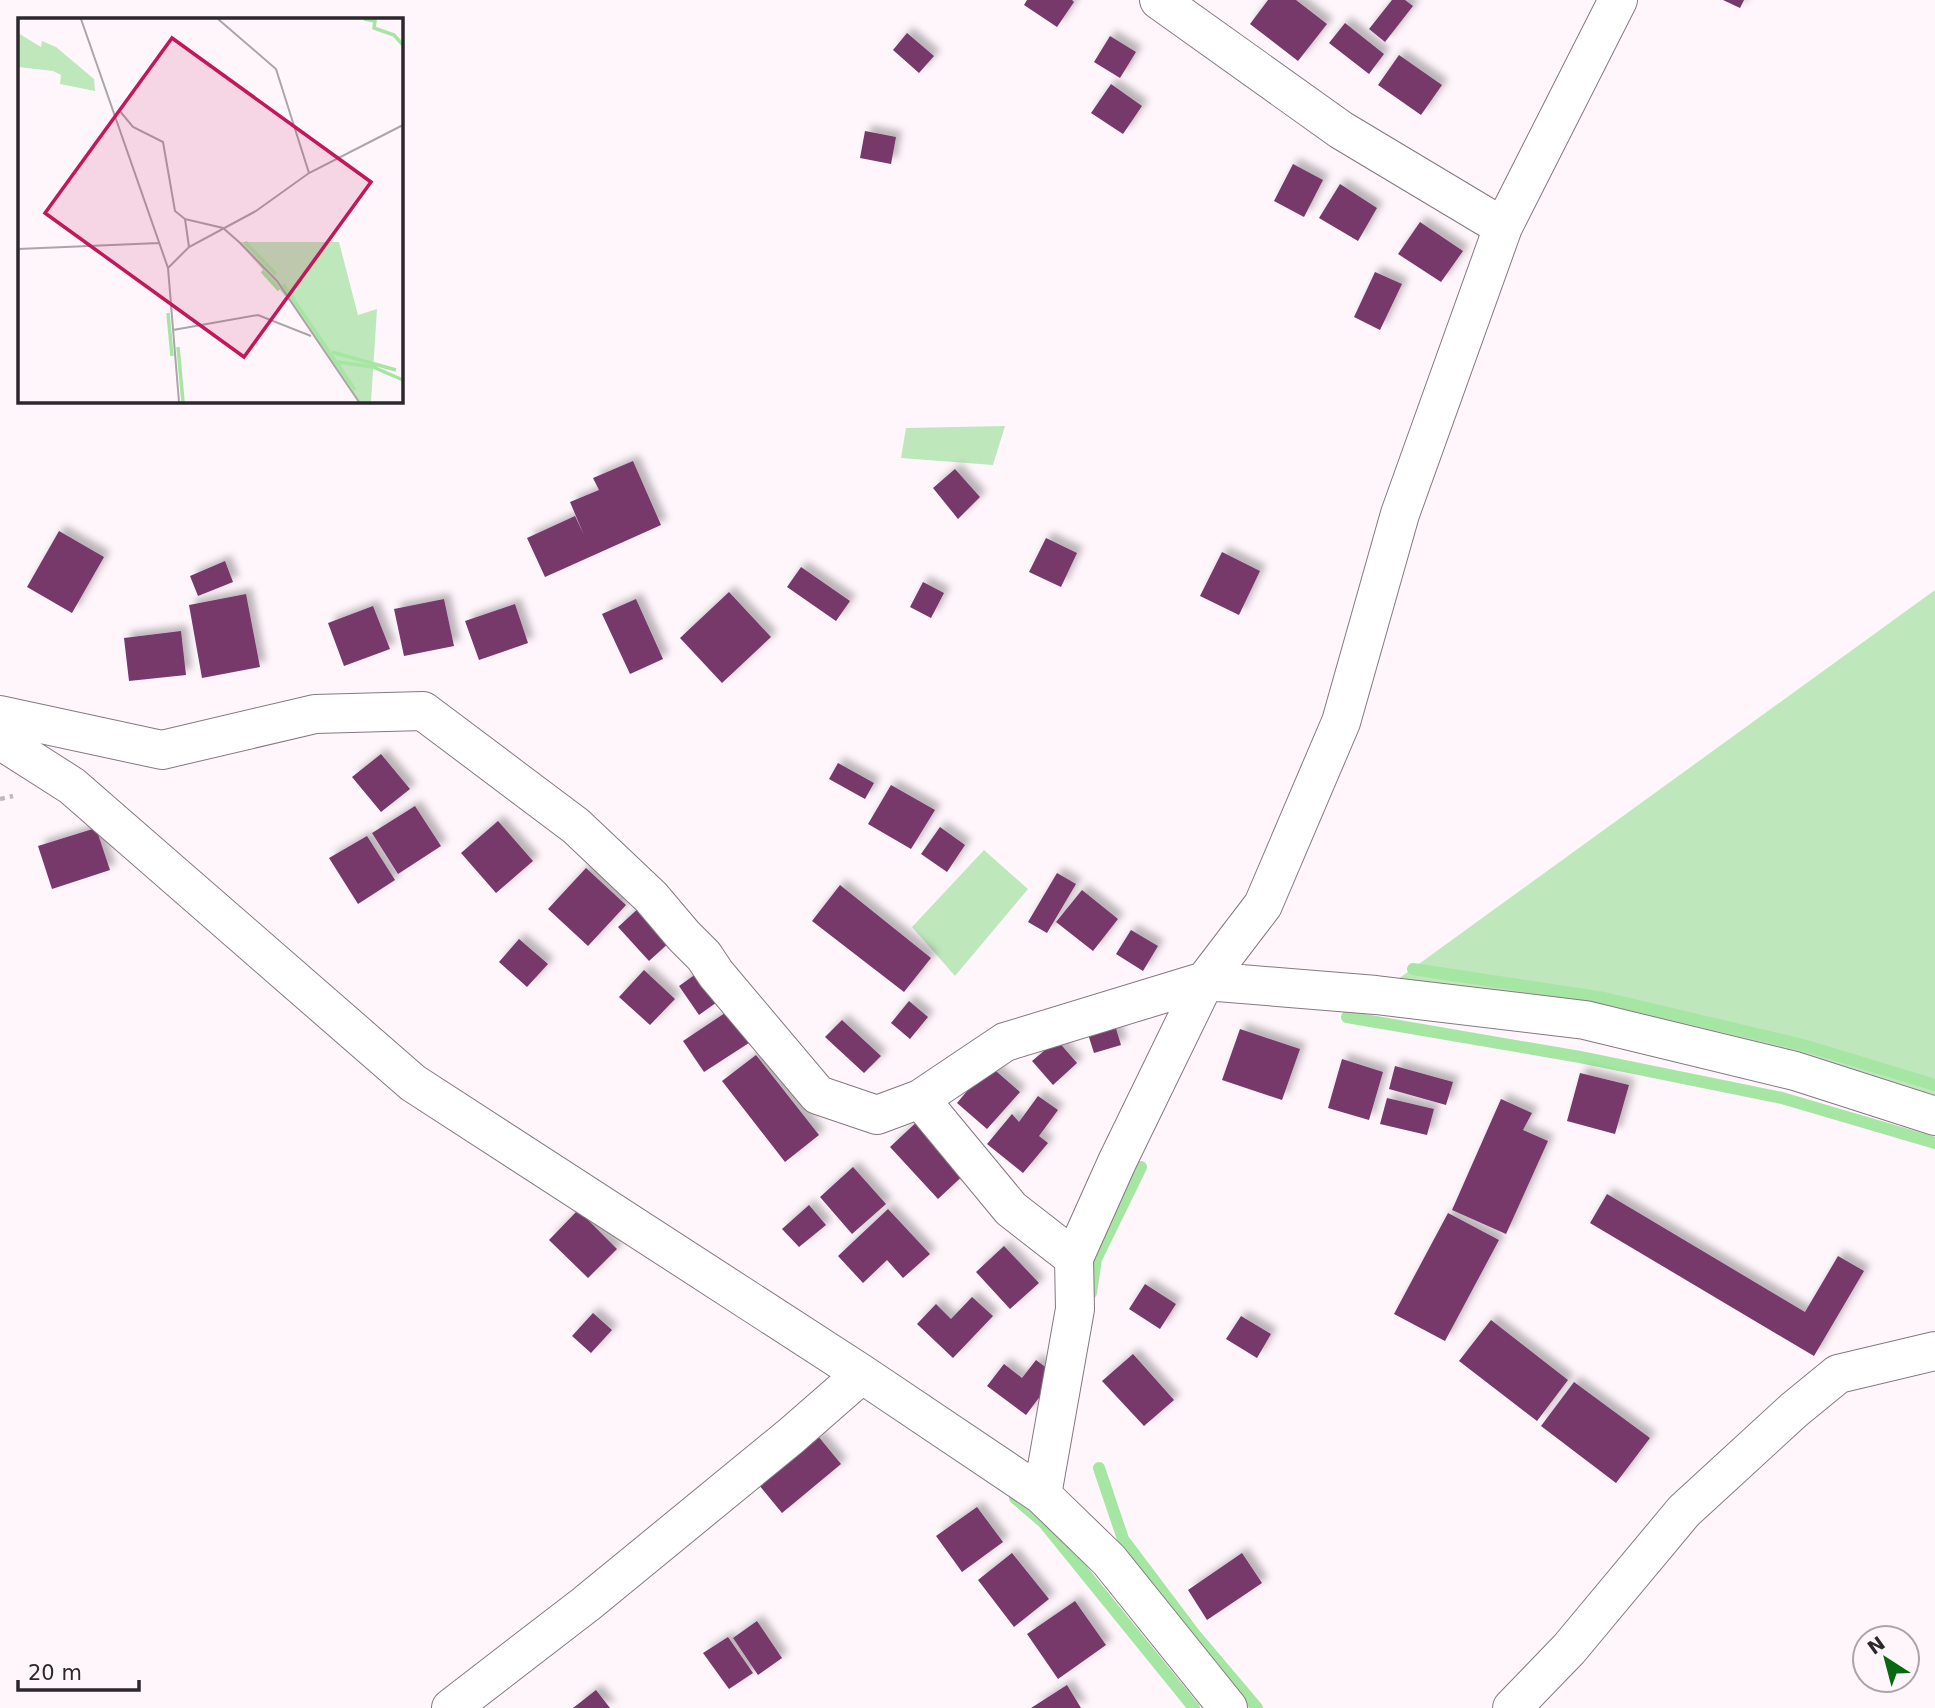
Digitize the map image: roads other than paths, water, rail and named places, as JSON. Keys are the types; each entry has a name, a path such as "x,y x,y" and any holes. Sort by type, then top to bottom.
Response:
{"street":[{"path":"1159,0 1341,130 1503,228"},
{"path":"1042,1495 1075,1309 1074,1258 1117,1162 1153,1093 1205,981 1263,905 1341,722 1400,514 1503,228 1618,0"},
{"path":"0,715 162,750 316,714 424,711 576,827 651,897 704,956 716,974 818,1095 877,1115 920,1099 1005,1042 1205,981 1376,995 1585,1020 1795,1071 1935,1116"},
{"path":"0,740 72,786 413,1083 862,1374 1042,1495 1109,1560 1228,1708"},
{"path":"920,1099 1011,1209 1074,1258"},
{"path":"1512,1708 1570,1649 1684,1511 1794,1410 1838,1374 1935,1351"},
{"path":"452,1708 576,1612 792,1436 862,1374"}],"waterway":[{"path":"1413,969 1604,998 1803,1045 1935,1085"},
{"path":"1347,1017 1580,1057 1782,1098 1935,1143"},
{"path":"1091,1293 1096,1259 1141,1167"},
{"path":"1099,1468 1123,1539 1196,1636 1257,1708"},
{"path":"1015,1498 1044,1523 1194,1708"}]}
